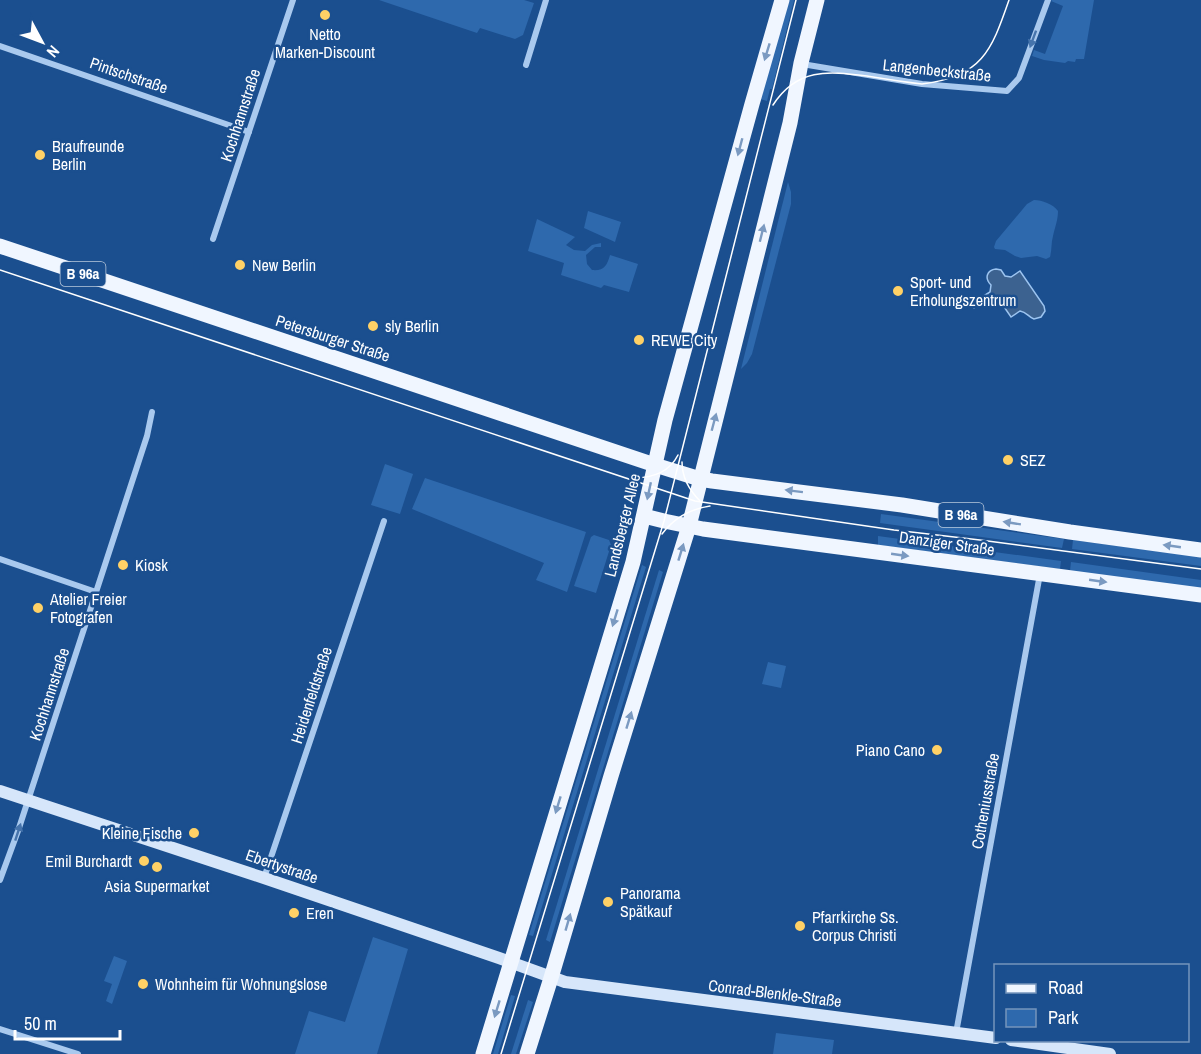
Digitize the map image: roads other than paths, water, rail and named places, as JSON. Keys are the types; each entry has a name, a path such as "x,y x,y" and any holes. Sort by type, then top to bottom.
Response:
{"main road":[{"name":"Landsberger Allee","path":"483,1054 633,562 665,420 782,0"},
{"path":"527,1054 689,526 790,123 807,65 818,0"},
{"name":"Petersburger Straße","path":"0,246 655,465"},
{"name":"B 96a","path":"655,465 700,479"},
{"name":"Danziger Straße","path":"700,479 902,505 1201,550"},
{"name":"Danziger Straße","path":"644,516 689,526 1201,595"}],"street":[{"name":"Kochhannstraße","path":"213,238 293,0"},
{"path":"526,65 546,0"},
{"name":"Langenbeckstraße","path":"807,65 922,84 1007,91 1019,78 1048,0"},
{"name":"Pintschstraße","path":"0,46 249,132"},
{"name":"Kochhannstraße","path":"0,880 147,436 152,412"},
{"name":"Heidenfeldstraße","path":"264,878 384,521"},
{"path":"0,559 96,592"},
{"name":"Cotheniusstraße","path":"956,1033 1040,574"},
{"name":"Ebertystraße","path":"0,791 264,878 551,978"},
{"name":"Conrad-Blenkle-Straße","path":"551,978 631,992 994,1038"},
{"path":"0,1029 78,1054"},
{"path":"1019,1042 1110,1054"}],"tram line":[{"path":"501,1054 664,521 796,0"},
{"path":"773,105 792,84 803,78 826,73 852,74 922,84 958,75 971,68 989,47 1009,0"},
{"path":"0,270 695,501 894,530 1201,569"},
{"path":"633,478 647,477 665,470 678,455"},
{"path":"682,462 687,483 700,501"},
{"path":"662,534 683,515 710,506"}],"place":[{"name":"Netto Marken-Discount","path":"325,15"},
{"name":"Braufreunde Berlin","path":"40,155"},
{"name":"New Berlin","path":"240,265"},
{"name":"Sport- und Erholungszentrum","path":"898,291"},
{"name":"sly Berlin","path":"373,326"},
{"name":"REWE City","path":"639,340"},
{"name":"SEZ","path":"1008,460"},
{"name":"Kiosk","path":"123,565"},
{"name":"Atelier Freier Fotografen","path":"38,608"},
{"name":"Piano Cano","path":"937,750"},
{"name":"Kleine Fische","path":"194,833"},
{"name":"Emil Burchardt","path":"144,861"},
{"name":"Asia Supermarket","path":"157,867"},
{"name":"Panorama Spätkauf","path":"608,902"},
{"name":"Eren","path":"294,913"},
{"name":"Pfarrkirche Ss. Corpus Christi","path":"800,926"},
{"name":"Wohnheim für Wohnungslose","path":"143,984"}]}
